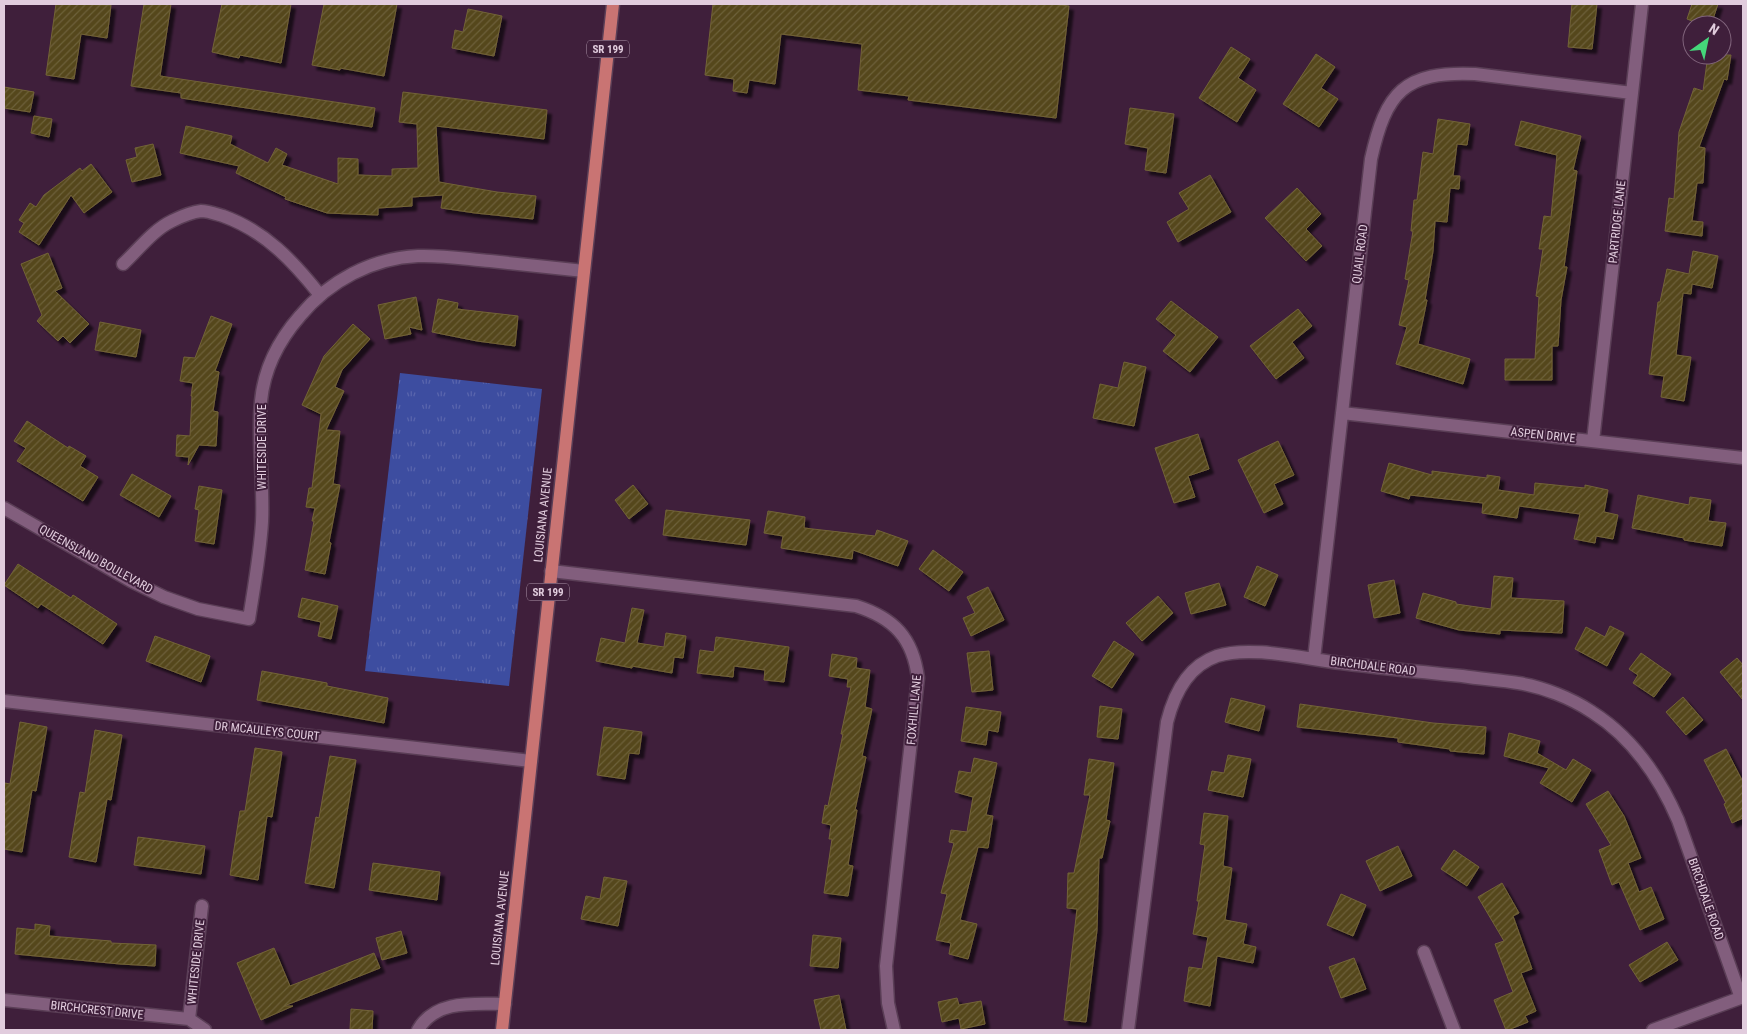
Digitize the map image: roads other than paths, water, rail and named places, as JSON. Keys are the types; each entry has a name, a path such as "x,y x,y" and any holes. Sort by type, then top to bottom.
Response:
{"main road":[{"name":"LOUISIANA AVENUE","path":"502,1030 613,4"}],"street":[{"name":"PARTRIDGE LANE","path":"1593,441 1642,4"},
{"name":"QUAIL ROAD","path":"1314,659 1371,159 1376,135 1384,113 1398,93 1415,80 1451,73 1475,74 1632,93"},
{"path":"123,264 160,228 171,221 195,212 210,212 240,222 273,244 302,272 320,295"},
{"name":"WHITESIDE DRIVE","path":"249,620 259,558 262,521 261,399 274,353 291,326 308,306 320,295 348,276 371,266 396,259 417,256 442,256 584,271"},
{"name":"ASPEN DRIVE","path":"1342,412 1743,458"},
{"name":"QUEENSLAND BOULEVARD","path":"4,508 131,581 164,597 198,609 249,620"},
{"name":"FOXHILL LANE","path":"551,571 856,606 873,611 886,619 898,629 907,641 913,652 918,678 886,966 888,1003 894,1030"},
{"name":"BIRCHDALE ROAD","path":"1128,1030 1167,722 1171,707 1176,695 1192,671 1207,660 1219,655 1246,651 1520,683 1570,700 1592,712 1616,730 1637,750 1653,771 1667,795 1678,820 1742,997"},
{"name":"DR MCAULEYS COURT","path":"4,701 531,761"},
{"name":"WHITESIDE DRIVE","path":"189,1019 202,906"},
{"path":"1424,952 1454,1030"},
{"path":"1652,1030 1742,997"},
{"name":"BIRCHCREST DRIVE","path":"4,1000 189,1019"},
{"path":"418,1030 438,1010 449,1006 469,1003 505,1004"},
{"path":"189,1019 206,1030"}]}
